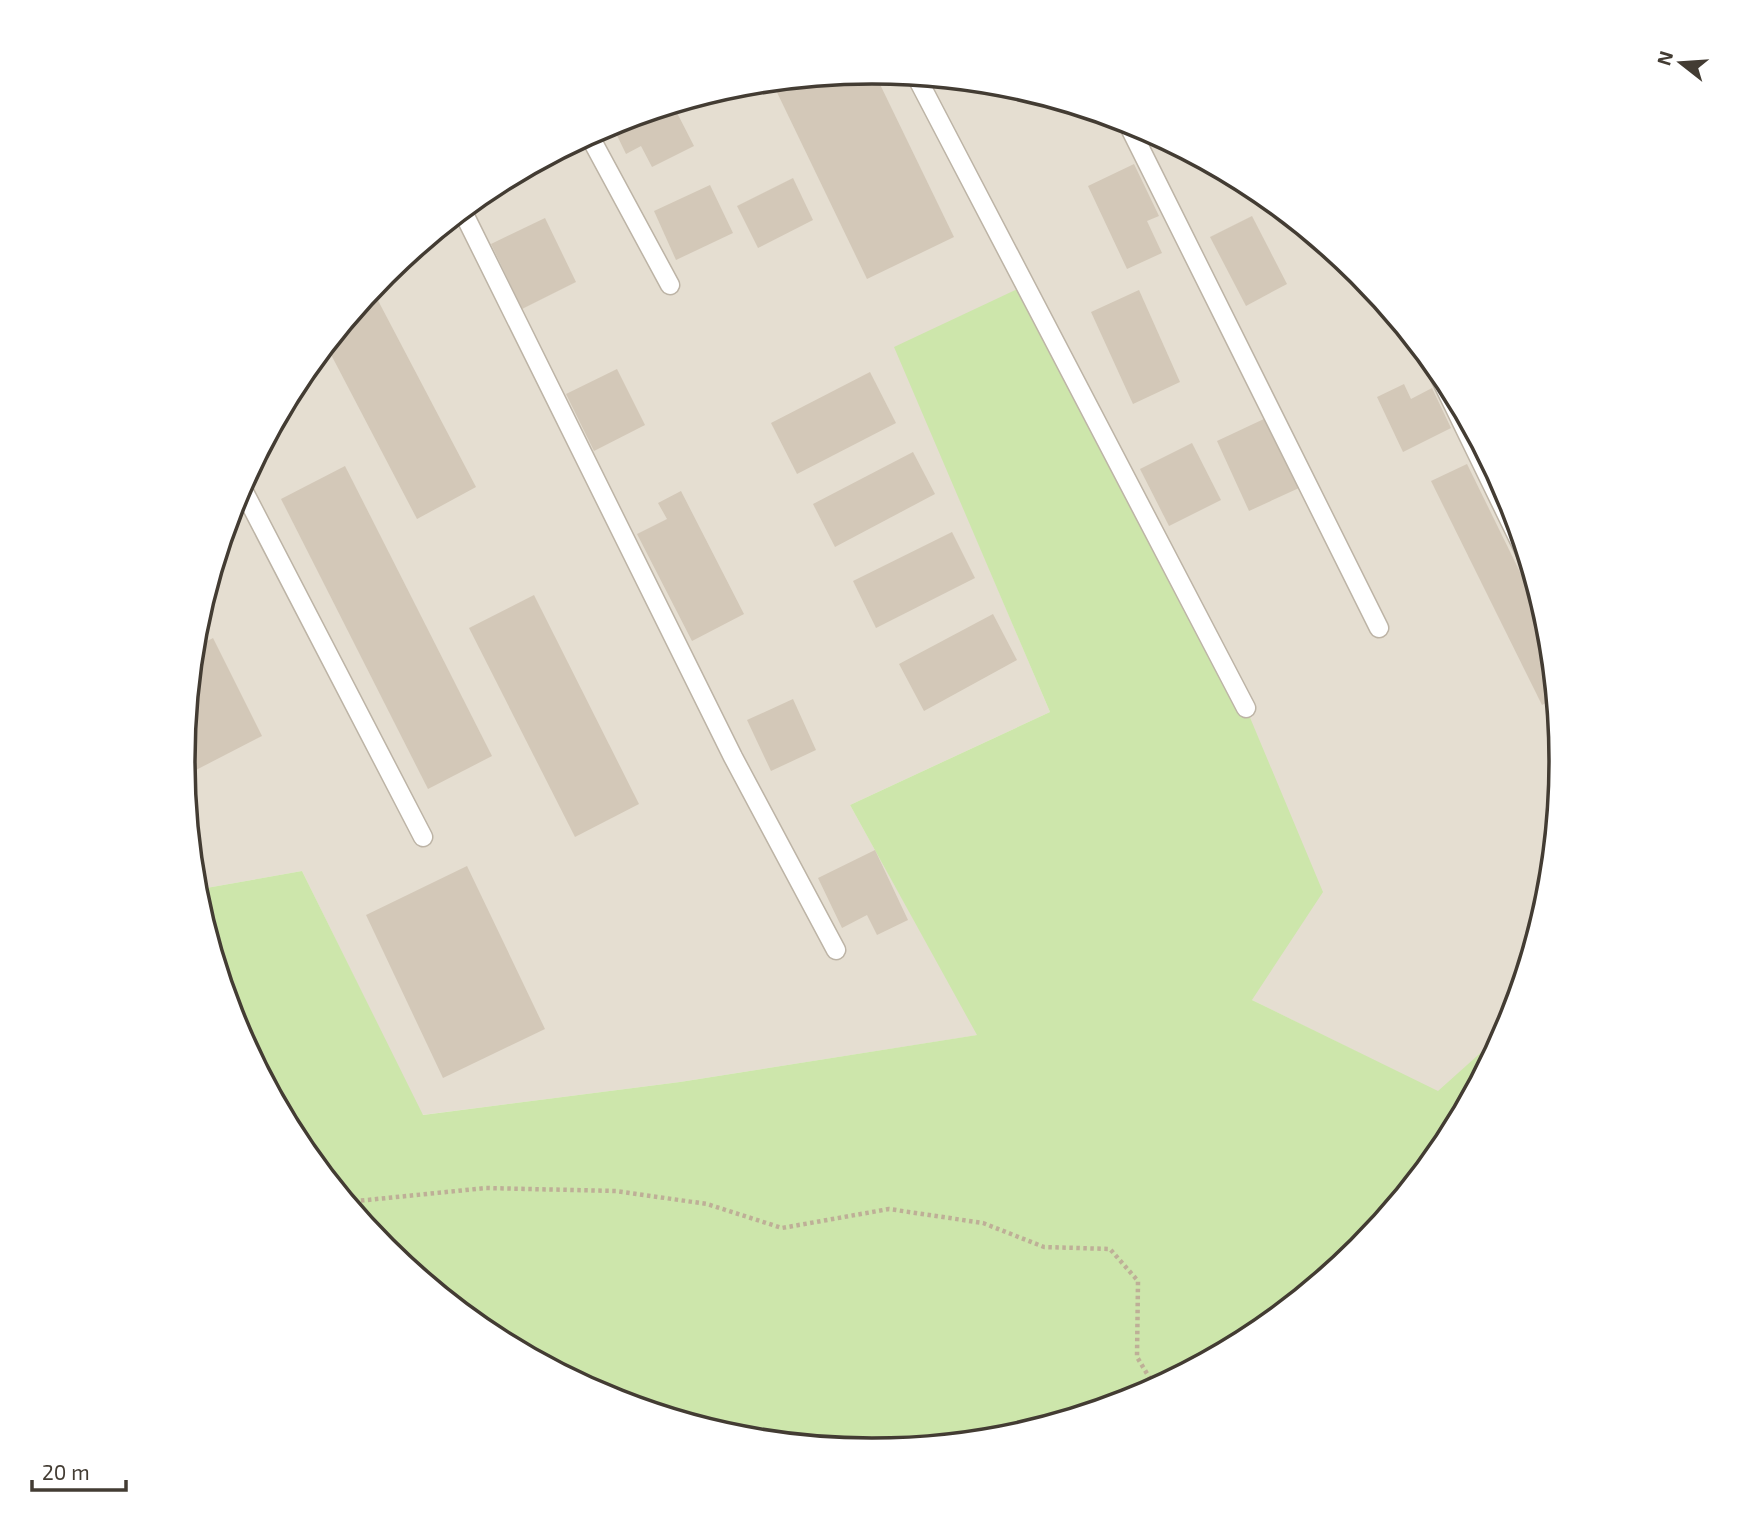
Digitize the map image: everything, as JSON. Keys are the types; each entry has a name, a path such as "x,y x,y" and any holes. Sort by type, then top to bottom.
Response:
{"lane":[{"path":"921,86 1246,708"},
{"path":"1135,138 1379,628"},
{"path":"594,144 670,285"},
{"path":"467,219 727,745 835,950"},
{"path":"248,500 422,836"}],"path":[{"path":"358,1201 486,1188 616,1191 707,1204 782,1228 889,1209 983,1223 1044,1247 1110,1249 1138,1281 1137,1357 1149,1378"}],"shaded area":[{"path":"872,84 916,85 1004,97 1090,120 1131,136 1171,154 1248,198 1284,224 1351,282 1409,349 1435,385 1458,422 1497,502 1513,543 1536,629 1548,717 1549,761 1548,805 1536,893 1513,979 1483,1051 1438,1092 1252,1000 895,347 1050,712 850,805 978,1035 680,1082 422,1115 302,871 207,888 196,805 196,717 208,629 218,586 247,502 286,422 335,349 393,282 460,224 496,198 573,154 613,136 654,120 740,97 828,85"}],"green space":[{"path":"1026,285 1246,708 1323,892 1252,1000 1438,1091 1483,1050 1435,1137 1409,1173 1351,1240 1284,1298 1210,1347 1131,1386 1047,1415 1004,1425 916,1437 828,1437 740,1425 697,1415 613,1386 533,1347 496,1324 426,1270 393,1240 335,1173 286,1099 265,1060 231,979 207,888 302,871 423,1115 680,1082 977,1035 850,805 1050,712 894,347"}],"building":[{"path":"880,84 954,237 867,279 776,91 828,85"},
{"path":"677,113 694,146 652,167 641,146 626,154 617,135"},
{"path":"1134,164 1159,216 1147,221 1162,253 1127,269 1088,186"},
{"path":"793,178 813,220 758,248 737,206"},
{"path":"710,185 733,233 676,260 654,211"},
{"path":"1252,216 1287,284 1246,306 1210,237"},
{"path":"545,218 576,282 522,309 491,244"},
{"path":"1139,290 1180,382 1133,404 1091,312"},
{"path":"377,299 476,487 417,519 331,355"},
{"path":"617,369 645,425 594,451 566,394"},
{"path":"870,372 896,423 797,474 771,423"},
{"path":"1404,384 1411,399 1432,388 1451,428 1403,452 1377,397"},
{"path":"1266,418 1299,488 1249,511 1217,441"},
{"path":"1192,443 1221,500 1169,526 1140,469"},
{"path":"913,452 935,494 835,547 813,504"},
{"path":"1467,464 1525,581 1543,673 1546,703 1542,705 1431,481"},
{"path":"345,466 492,756 428,789 281,499"},
{"path":"681,491 744,614 692,641 637,534 667,519 658,503"},
{"path":"952,532 975,578 876,628 853,581"},
{"path":"534,595 639,804 575,837 469,628"},
{"path":"993,614 1017,660 924,711 899,664"},
{"path":"213,638 262,736 195,770 196,717 206,642"},
{"path":"793,699 816,750 771,771 747,720"},
{"path":"875,850 908,920 877,935 867,915 842,928 818,878"},
{"path":"467,866 545,1029 443,1078 366,915"}]}
